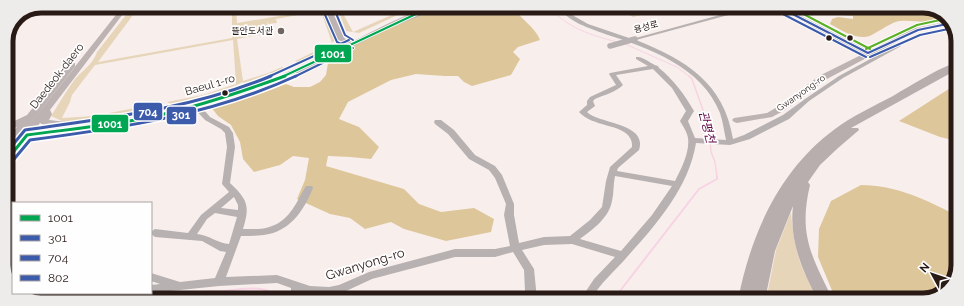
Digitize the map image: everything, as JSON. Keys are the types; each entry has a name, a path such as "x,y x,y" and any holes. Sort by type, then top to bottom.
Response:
{"highway":[{"path":"742,293 764,228 795,173 824,143 837,132 951,69"},
{"path":"758,293 765,260 774,234 794,193 813,166 837,143 863,124 951,75"},
{"path":"813,166 804,187 797,214 805,257 823,293"},
{"path":"746,293 754,256"}],"main road":[{"name":"Daedeok-daero","path":"13,150 25,132 34,112 120,13"},
{"path":"330,13 341,39 349,44"},
{"name":"Baeul 1-ro","path":"25,132 115,123 196,106 248,91 291,74 375,30 412,13"},
{"name":"Baeul 1-ro","path":"25,132 117,119 215,98 267,80 418,13"},
{"path":"791,13 868,53"},
{"name":"Gwanyong-ro","path":"736,120 769,115 782,108 822,78 868,53 917,29 945,24"},
{"path":"338,32 349,37 375,30"},
{"name":"Daedeok-daero","path":"13,141 46,111 87,52"},
{"path":"46,111 47,114 44,119 45,123 53,125 73,125"},
{"path":"13,125 21,122 34,112"}],"street":[{"path":"568,13 577,21 644,45 689,69 708,88 722,109 726,120 730,143"},
{"name":"용성로","path":"610,46 732,13"},
{"path":"695,140 730,143 747,137 786,117 807,100 841,77 898,46"},
{"path":"590,293 602,277 647,229 678,184 695,140 684,121 690,110 678,89 665,74 656,67 638,58"},
{"path":"572,240 604,213 608,202 608,190 614,167 636,148 637,143 635,138 619,127 610,123 596,121 585,115 583,112 591,106 590,101 592,98 620,85 612,74 656,67"},
{"path":"196,106 209,121 226,129 231,137 226,184 235,192 244,208 238,233 219,282"},
{"path":"438,122 451,132 472,157 492,168 499,177 510,204 509,215 515,247 528,269 530,293"},
{"path":"13,131 25,132"},
{"path":"612,173 678,184"},
{"path":"238,233 275,229 294,214 305,198 309,188"},
{"path":"190,237 204,217 235,192"},
{"path":"213,210 242,214"},
{"path":"155,233 204,238 223,248 232,248"},
{"name":"Gwanyong-ro","path":"153,283 193,285 277,279 310,290 328,291 340,289 369,276 455,253 495,253 544,241 572,240 623,255"},
{"path":"295,293 296,286"}],"shaded area":[{"path":"128,13 136,13 98,62 232,38 232,13 236,13 237,23 296,13 310,13 276,19 277,23 268,24 267,21 268,33 237,39 243,81 282,67 284,68 254,81 243,82 226,90 171,104 167,102 203,95 236,84 233,40 95,65 72,95 62,118 93,116 146,106 146,108 132,113 64,122 51,116 75,79 90,63"},
{"path":"322,13 325,13 335,40 332,43"},
{"path":"340,13 343,13 353,32 396,13 402,13 359,33 346,31"},
{"path":"429,13 518,13 535,31 540,40 518,47 513,52 520,59 511,75 472,86 464,82 458,76 416,74 391,80 348,102 339,119 359,127 379,147 371,159 328,156 326,166 404,189 419,204 441,212 474,208 494,219 491,232 446,241 404,229 391,222 365,229 350,218 330,214 297,199 305,180 309,158 293,156 280,165 254,172 243,159 240,142 231,125 218,116 211,107 248,97 286,84 294,87 310,87 320,82 326,75 328,63 335,54 408,20"},
{"path":"626,13 651,13 633,17"},
{"path":"826,13 923,13 934,15 942,20 935,22 900,21 891,24 867,37 859,37 846,33 830,24 832,19 838,17 853,19 853,16"},
{"path":"332,43 333,46 297,62 295,61"},
{"path":"951,88 951,140 940,137 899,121"},
{"path":"861,185 874,186 911,194 951,213 951,265 946,281 943,285 932,292 923,293 833,293 818,257 819,229 831,201"},
{"path":"791,212 799,258 802,268 815,293 767,293 776,250"}],"waterway":[{"name":"관평천","path":"555,13 580,30 617,42"},
{"name":"관평천","path":"625,44 677,67 690,77"},
{"name":"관평천","path":"690,77 709,127 711,152 715,162 717,177"},
{"name":"관평천","path":"618,293 699,189 717,179 717,177"},
{"path":"194,293 248,289 266,290 273,293"}],"transit line":[{"name":"301","path":"324,13 337,42 349,48"},
{"name":"704","path":"336,13 345,35 353,40"},
{"name":"1001","path":"13,152 27,135 115,123 159,115 230,96 291,74 418,13"},
{"path":"781,13 866,57"},
{"name":"802","path":"791,13 868,53"},
{"path":"801,13 870,49"},
{"path":"866,49 917,25 941,20"},
{"name":"802","path":"868,53 918,30 945,24"},
{"path":"870,57 920,35 948,29"},
{"name":"704","path":"13,145 25,130 148,112 196,102 220,95 270,77 349,40"},
{"name":"301","path":"13,160 30,140 142,124 197,112 277,85 353,48"}],"place":[{"name":"뜰안도서관","path":"281,31"}]}
